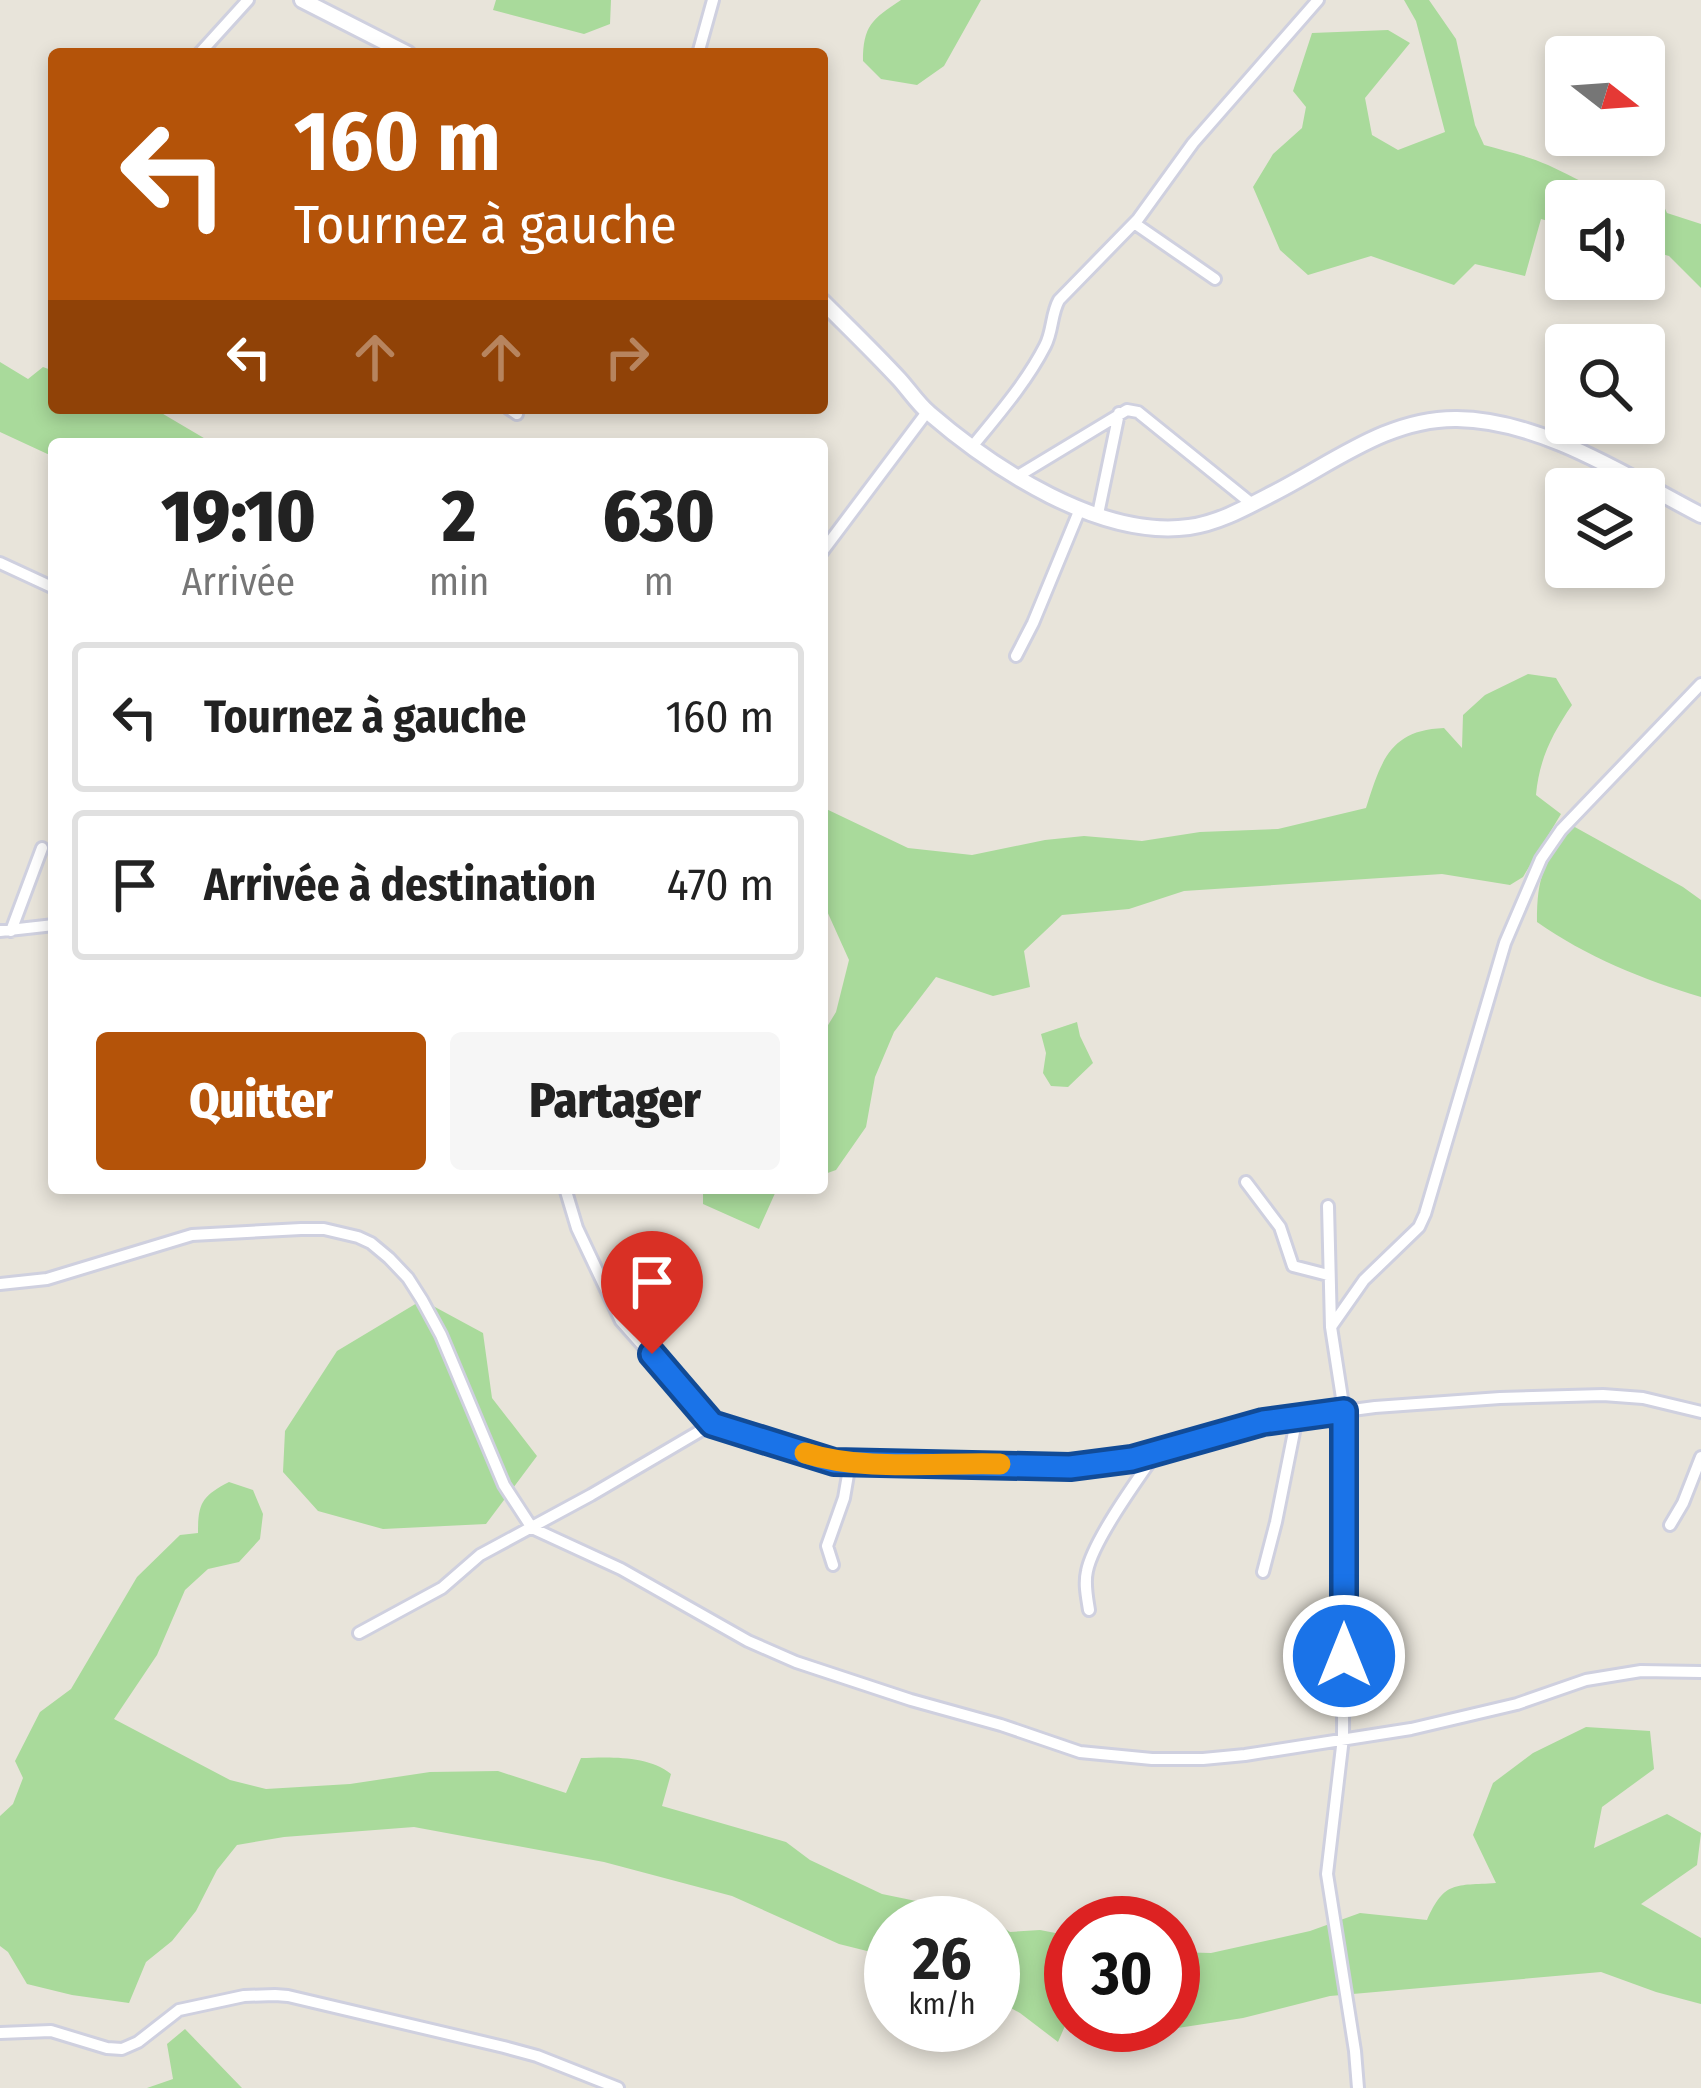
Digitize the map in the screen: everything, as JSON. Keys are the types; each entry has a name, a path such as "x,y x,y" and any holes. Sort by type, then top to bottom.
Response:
{"street":[{"path":"204,48 248,0"},
{"path":"302,0 397,48"},
{"path":"700,48 713,0"},
{"path":"971,448 1046,343 1059,300 1134,223 1193,143 1318,0"},
{"path":"1134,223 1215,279"},
{"path":"828,307 927,412 971,448 1080,508 1122,524 1152,529 1192,527 1225,517 1377,435 1457,419 1522,429 1701,515"},
{"path":"1018,476 1127,410 1138,412 1252,504"},
{"path":"828,544 927,412"},
{"path":"1099,514 1119,413"},
{"path":"1016,656 1080,508"},
{"path":"0,563 48,585"},
{"path":"1331,1327 1364,1280 1419,1227 1425,1214 1505,943 1541,859 1561,830 1701,684"},
{"path":"42,848 6,931 48,927"},
{"path":"1246,1183 1280,1227 1293,1266 1328,1275"},
{"path":"567,1194 577,1228 621,1321 712,1424 834,1462 1070,1467 1132,1459 1226,1430 1298,1417 1441,1402 1604,1395 1642,1398 1701,1412"},
{"path":"1328,1206 1331,1327 1344,1411 1343,1738 1327,1874 1358,2088"},
{"path":"0,1284 64,1275 192,1235 324,1229 358,1237 389,1258 422,1300 504,1485 532,1528 621,1569 718,1625 796,1662 1065,1749 1203,1759 1374,1736 1517,1704 1586,1680 1641,1671 1701,1672"},
{"path":"1262,1572 1298,1417"},
{"path":"359,1633 442,1588 480,1556 712,1424"},
{"path":"1089,1610 1090,1560 1156,1453"},
{"path":"1670,1525 1701,1457"},
{"path":"833,1565 827,1546 850,1463"},
{"path":"0,2033 51,2031 122,2049 138,2042 166,2017 191,2006 244,1996 288,1996 520,2051 618,2088"}],"green space":[{"path":"496,0 611,0 610,24 584,34 493,10"},
{"path":"901,0 981,0 944,66 917,85 881,79 863,61 871,24"},
{"path":"1404,0 1429,0 1456,39 1484,145 1580,180 1545,180 1545,220 1541,219 1525,276 1475,264 1454,285 1371,256 1308,275 1280,250 1253,187 1273,154 1302,128 1306,107 1293,91 1312,33 1388,30 1410,43 1365,98 1372,135 1398,150 1445,132 1416,21"},
{"path":"1665,209 1701,224 1701,288 1665,255"},
{"path":"0,362 28,379 43,367 48,369 48,414 163,414 204,438 48,438 48,454 0,432"},
{"path":"1528,674 1556,678 1572,705 1548,748 1536,795 1561,814 1523,877 1510,885 1442,874 1184,891 1129,909 1062,915 1024,951 1030,987 993,996 936,977 894,1032 875,1077 866,1127 836,1170 828,1173 828,1025 849,960 828,913 828,810 908,848 972,855 1084,836 1142,841 1200,832 1278,829 1366,808 1383,763 1411,735 1444,728 1462,748 1463,715 1485,695"},
{"path":"1573,826 1701,900 1701,997 1616,966 1537,922 1544,870"},
{"path":"1077,1022 1093,1063 1068,1087 1051,1086 1043,1073 1046,1053 1041,1034"},
{"path":"703,1194 775,1194 759,1229 703,1204"},
{"path":"422,1300 483,1333 492,1398 537,1456 486,1524 383,1529 318,1511 283,1472 285,1431 337,1351"},
{"path":"229,1482 253,1490 263,1514 260,1539 239,1562 208,1569 185,1590 157,1655 114,1719 230,1780 266,1789 350,1784 430,1772 498,1771 566,1793 581,1758 651,1763 671,1774 662,1806 786,1842 810,1860 892,1896 864,1896 864,1950 839,1944 732,1896 604,1862 414,1827 237,1845 217,1870 196,1911 172,1941 146,1962 129,2003 27,1984 0,1946 0,1816 13,1804 23,1778 15,1761 40,1712 71,1689 137,1577 180,1535 198,1533 203,1502"},
{"path":"1586,1727 1650,1731 1654,1769 1602,1807 1594,1848 1667,1814 1701,1833 1697,1865 1641,1904 1701,1938 1701,2004 1601,1972 1330,1996 1200,2025 1200,1953 1310,1931 1360,1913 1427,1920 1440,1898 1453,1888 1496,1883 1473,1835 1493,1783 1533,1753"},
{"path":"1020,1931 1044,1931 1044,2031 1020,2013"},
{"path":"185,2029 242,2088 147,2088 173,2079 167,2044"}],"slow traffic":[{"path":"805,1453 862,1464 1000,1464"}],"route":[{"path":"652,1354 712,1424 834,1462 1095,1465 1132,1459 1226,1430 1344,1411 1344,1656"}]}
